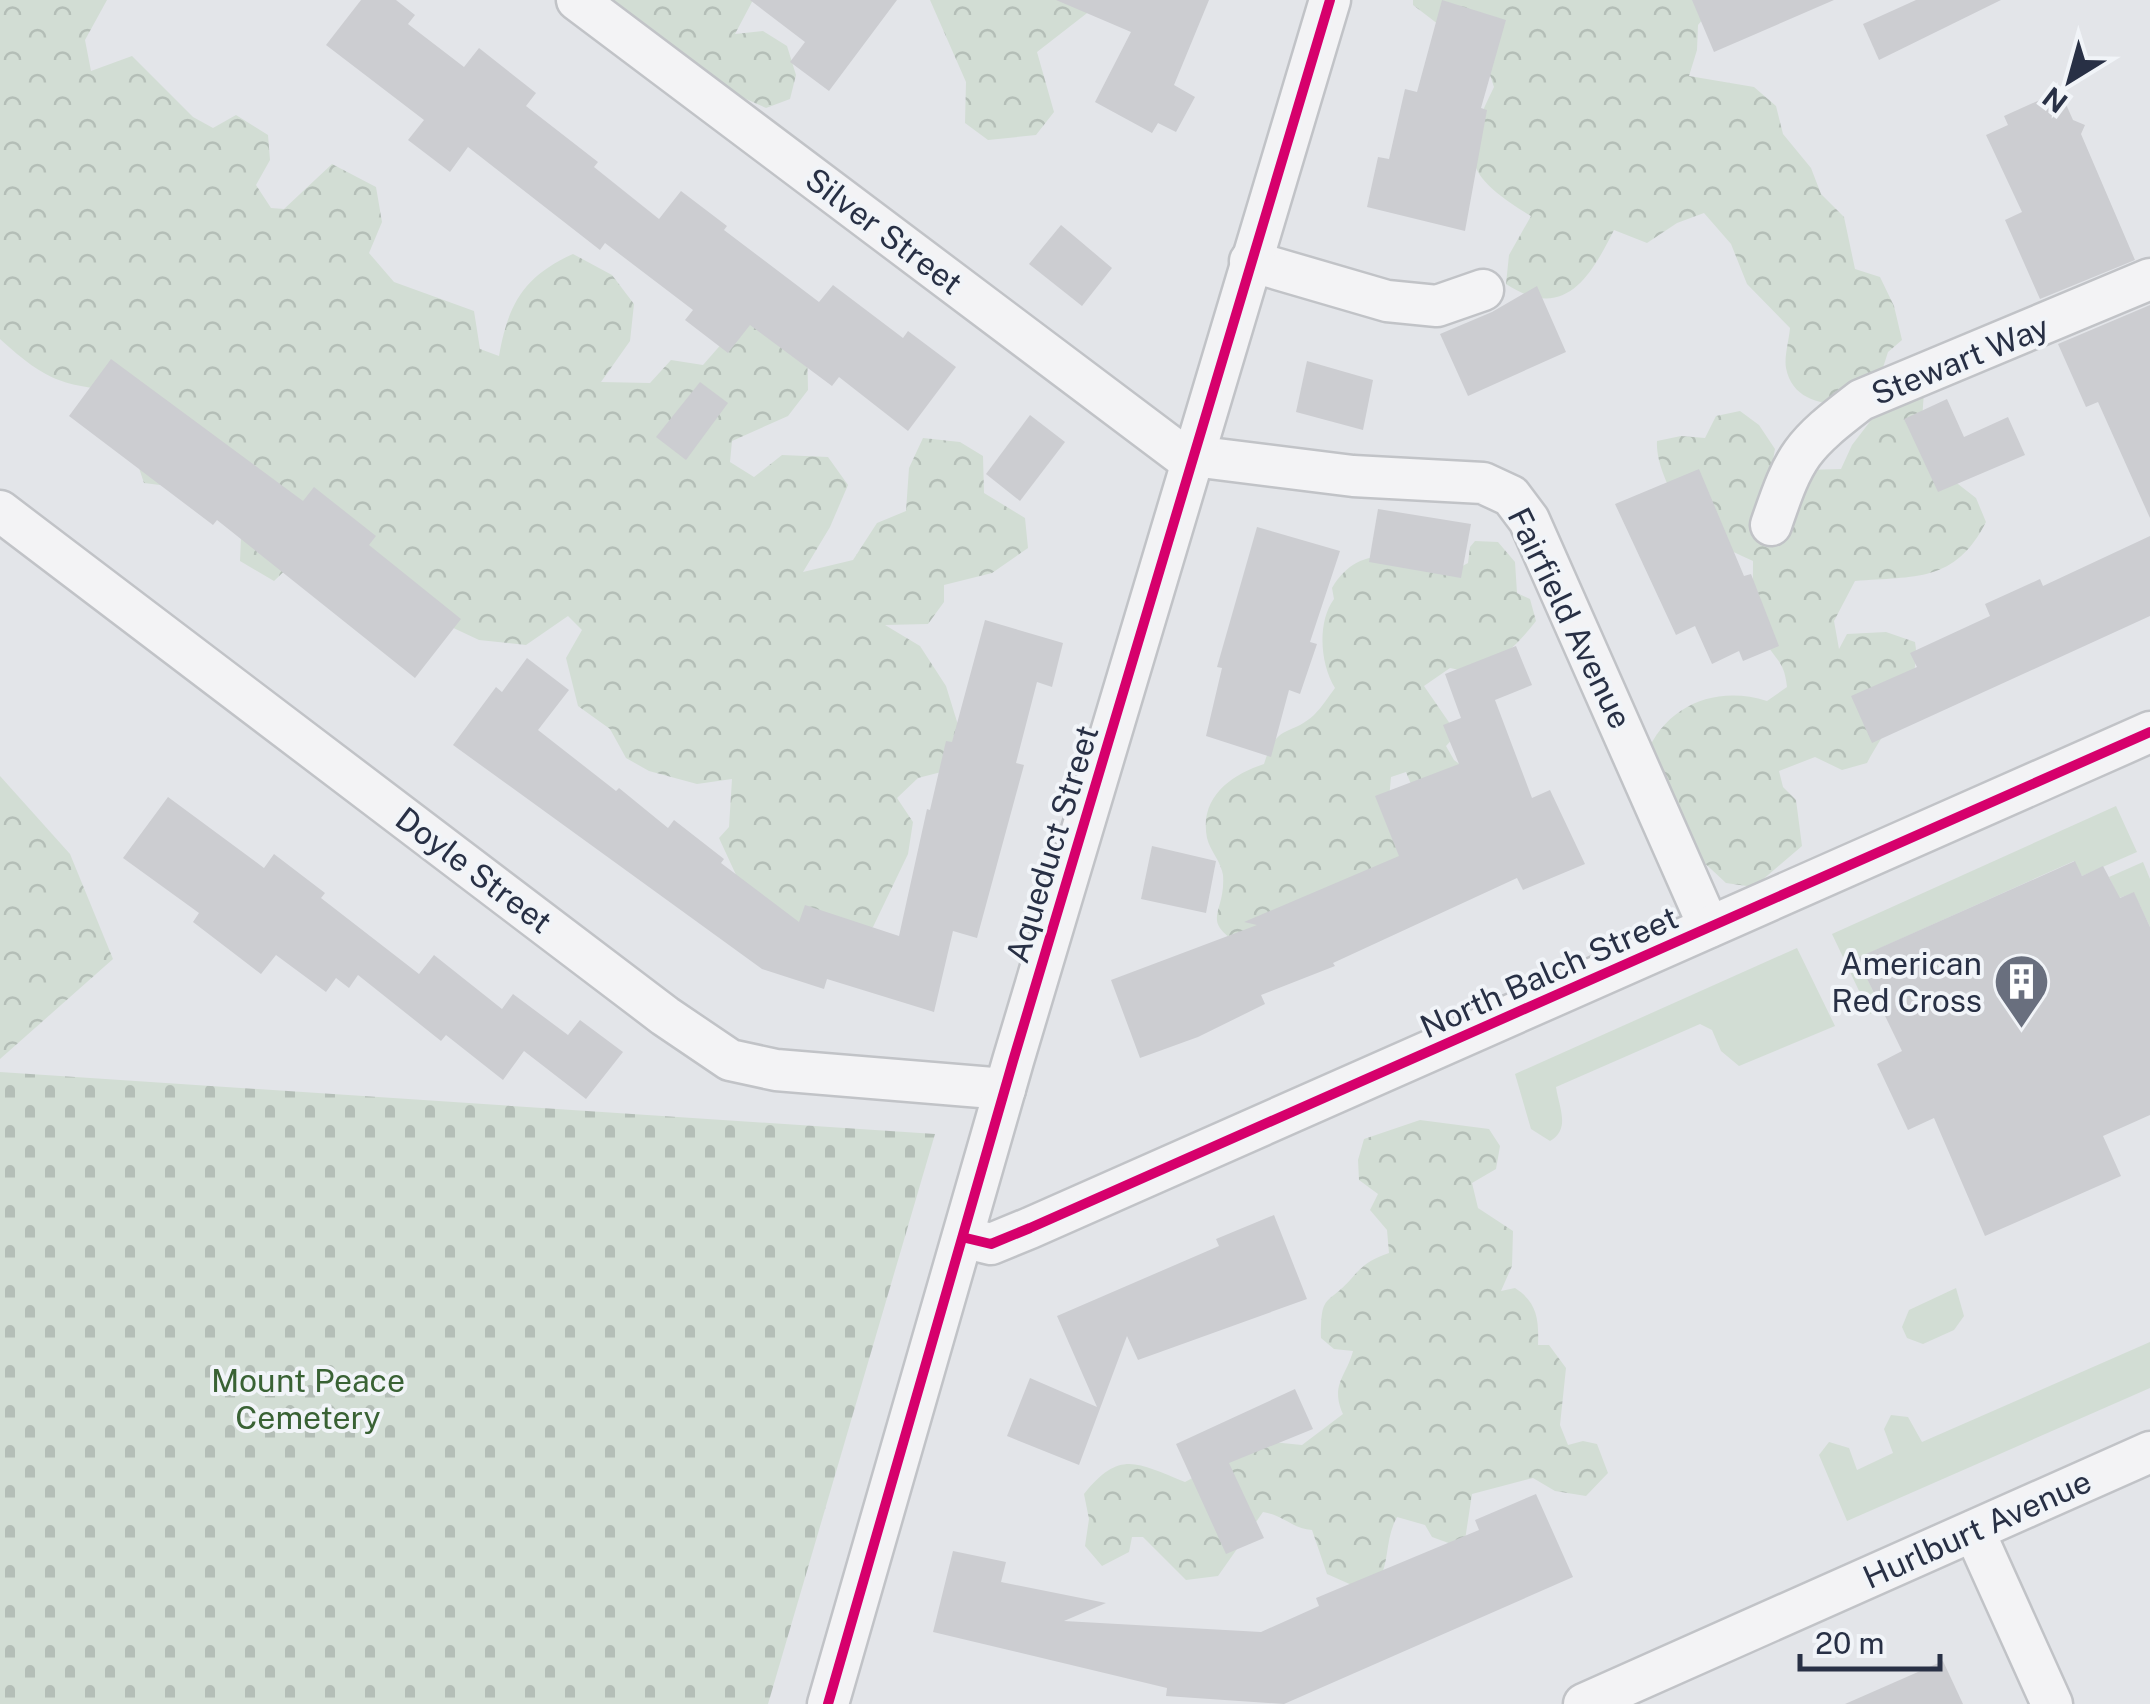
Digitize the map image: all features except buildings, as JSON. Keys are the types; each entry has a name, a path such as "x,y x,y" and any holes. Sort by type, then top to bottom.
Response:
{"street":[{"name":"Silver Street","path":"578,0 1192,459"},
{"name":"Aqueduct Street","path":"828,1704 966,1238 1005,1090 1330,0"},
{"path":"1250,261 1387,302 1437,306 1483,290"},
{"name":"Stewart Way","path":"1771,525 1792,463 1819,432 1860,400 2150,280"},
{"name":"Fairfield Avenue","path":"1192,459 1353,476 1482,483 1511,496 1529,520 1709,927"},
{"name":"Doyle Street","path":"0,510 665,1016 730,1060 776,1070 1005,1090"},
{"name":"North Balch Street","path":"966,1238 991,1244 1017,1233 2150,732"},
{"name":"Hurlburt Avenue","path":"1584,1704 2150,1452"},
{"path":"1974,1530 2052,1704"}],"green space":[{"path":"0,0 107,0 85,40 91,71 132,56 193,117 213,128 236,115 268,135 270,160 256,185 271,208 284,209 332,164 376,187 382,222 369,253 394,282 474,311 480,349 499,356 507,321 521,294 542,272 573,254 612,275 634,304 630,341 601,382 650,383 671,360 703,365 738,325 770,325 807,342 808,390 788,416 732,441 730,462 754,477 782,455 828,457 848,485 830,527 803,572 853,560 877,523 906,511 909,468 923,438 960,442 983,456 984,493 1025,518 1028,548 992,573 944,585 944,602 928,624 885,625 920,646 946,686 962,738 949,770 918,778 897,798 913,822 908,854 873,927 819,940 749,903 719,838 729,827 732,779 697,784 649,771 626,758 610,729 578,706 566,658 582,630 568,616 526,645 479,640 300,556 274,581 240,561 242,513 184,488 144,483 137,462 130,391 59,380 32,365 0,339"},
{"path":"609,0 753,0 735,34 763,31 787,46 796,75 790,99 766,108 737,95 717,78 667,58"},
{"path":"930,0 1089,0 1091,10 1037,52 1054,112 1036,135 988,140 965,123 966,82"},
{"path":"1413,0 1719,0 1698,25 1697,50 1689,76 1754,87 1776,106 1783,134 1811,168 1821,194 1844,217 1855,269 1880,277 1894,306 1902,340 1888,352 1872,402 1833,404 1798,391 1786,368 1790,328 1747,284 1731,244 1704,213 1677,223 1647,243 1614,230 1585,278 1559,296 1526,295 1506,284 1509,255 1531,216 1491,188 1474,162 1476,130 1494,87 1485,60 1413,5"},
{"path":"1924,392 1921,434 1949,477 1976,498 1986,522 1974,542 1947,566 1915,576 1855,581 1834,621 1839,649 1847,634 1886,632 1915,642 1914,674 1908,689 1867,763 1842,770 1815,757 1779,771 1783,787 1796,800 1802,846 1754,887 1726,883 1696,855 1646,755 1666,723 1695,703 1729,696 1767,701 1787,687 1786,678 1757,620 1753,561 1714,542 1690,521 1666,481 1657,441 1681,436 1705,438 1716,416 1740,411 1759,425 1775,449 1771,471 1841,469 1852,445 1885,402"},
{"path":"1475,541 1498,542 1515,562 1517,593 1530,599 1536,621 1519,641 1487,665 1476,669 1450,668 1424,686 1457,734 1446,746 1454,760 1469,771 1413,789 1406,772 1391,777 1389,799 1410,852 1244,947 1217,923 1223,875 1207,838 1208,811 1229,781 1264,764 1279,736 1314,715 1335,688 1322,643 1325,619 1334,599 1332,588 1344,572 1372,557 1404,557 1457,569 1468,563"},
{"path":"0,776 70,854 113,959 0,1059"},
{"path":"2116,806 2137,852 2082,876 2074,861 1858,958 1881,1009 1870,1014 1832,934"},
{"path":"2143,862 2150,879 2150,927 2134,893 2119,898 2109,877"},
{"path":"1797,948 1835,1026 1739,1066 1721,1051 1712,1030 1700,1024 1556,1087 1562,1117 1560,1130 1550,1141 1531,1129 1515,1074"},
{"name":"Mount Peace Cemetery","path":"0,1072 935,1134 768,1704 0,1704"},
{"path":"1420,1120 1489,1129 1500,1146 1496,1169 1472,1183 1478,1208 1513,1231 1512,1266 1501,1291 1515,1288 1528,1299 1537,1319 1538,1345 1549,1345 1566,1368 1560,1425 1568,1445 1583,1441 1597,1444 1608,1473 1586,1496 1555,1491 1533,1478 1472,1494 1465,1540 1454,1545 1432,1537 1425,1525 1397,1517 1379,1581 1354,1586 1327,1574 1312,1530 1263,1512 1218,1576 1186,1580 1143,1537 1132,1537 1129,1552 1102,1566 1085,1546 1089,1519 1084,1494 1108,1470 1130,1464 1185,1482 1262,1441 1302,1445 1343,1414 1339,1388 1353,1351 1334,1349 1321,1338 1324,1306 1364,1266 1389,1253 1387,1230 1370,1210 1378,1194 1359,1180 1358,1160 1364,1139"},
{"path":"1956,1288 1964,1316 1954,1330 1923,1344 1907,1338 1902,1327 1909,1310"},
{"path":"2150,1342 2150,1388 1847,1521 1819,1455 1829,1442 1849,1448 1857,1470 1893,1453 1884,1429 1891,1415 1908,1417 1922,1442"}],"cycle path":[{"path":"828,1704 1013,1061 1330,0"},
{"path":"966,1238 991,1244 1030,1228 2150,732"}],"place":[{"name":"American Red Cross","path":"2021,1030"}]}
